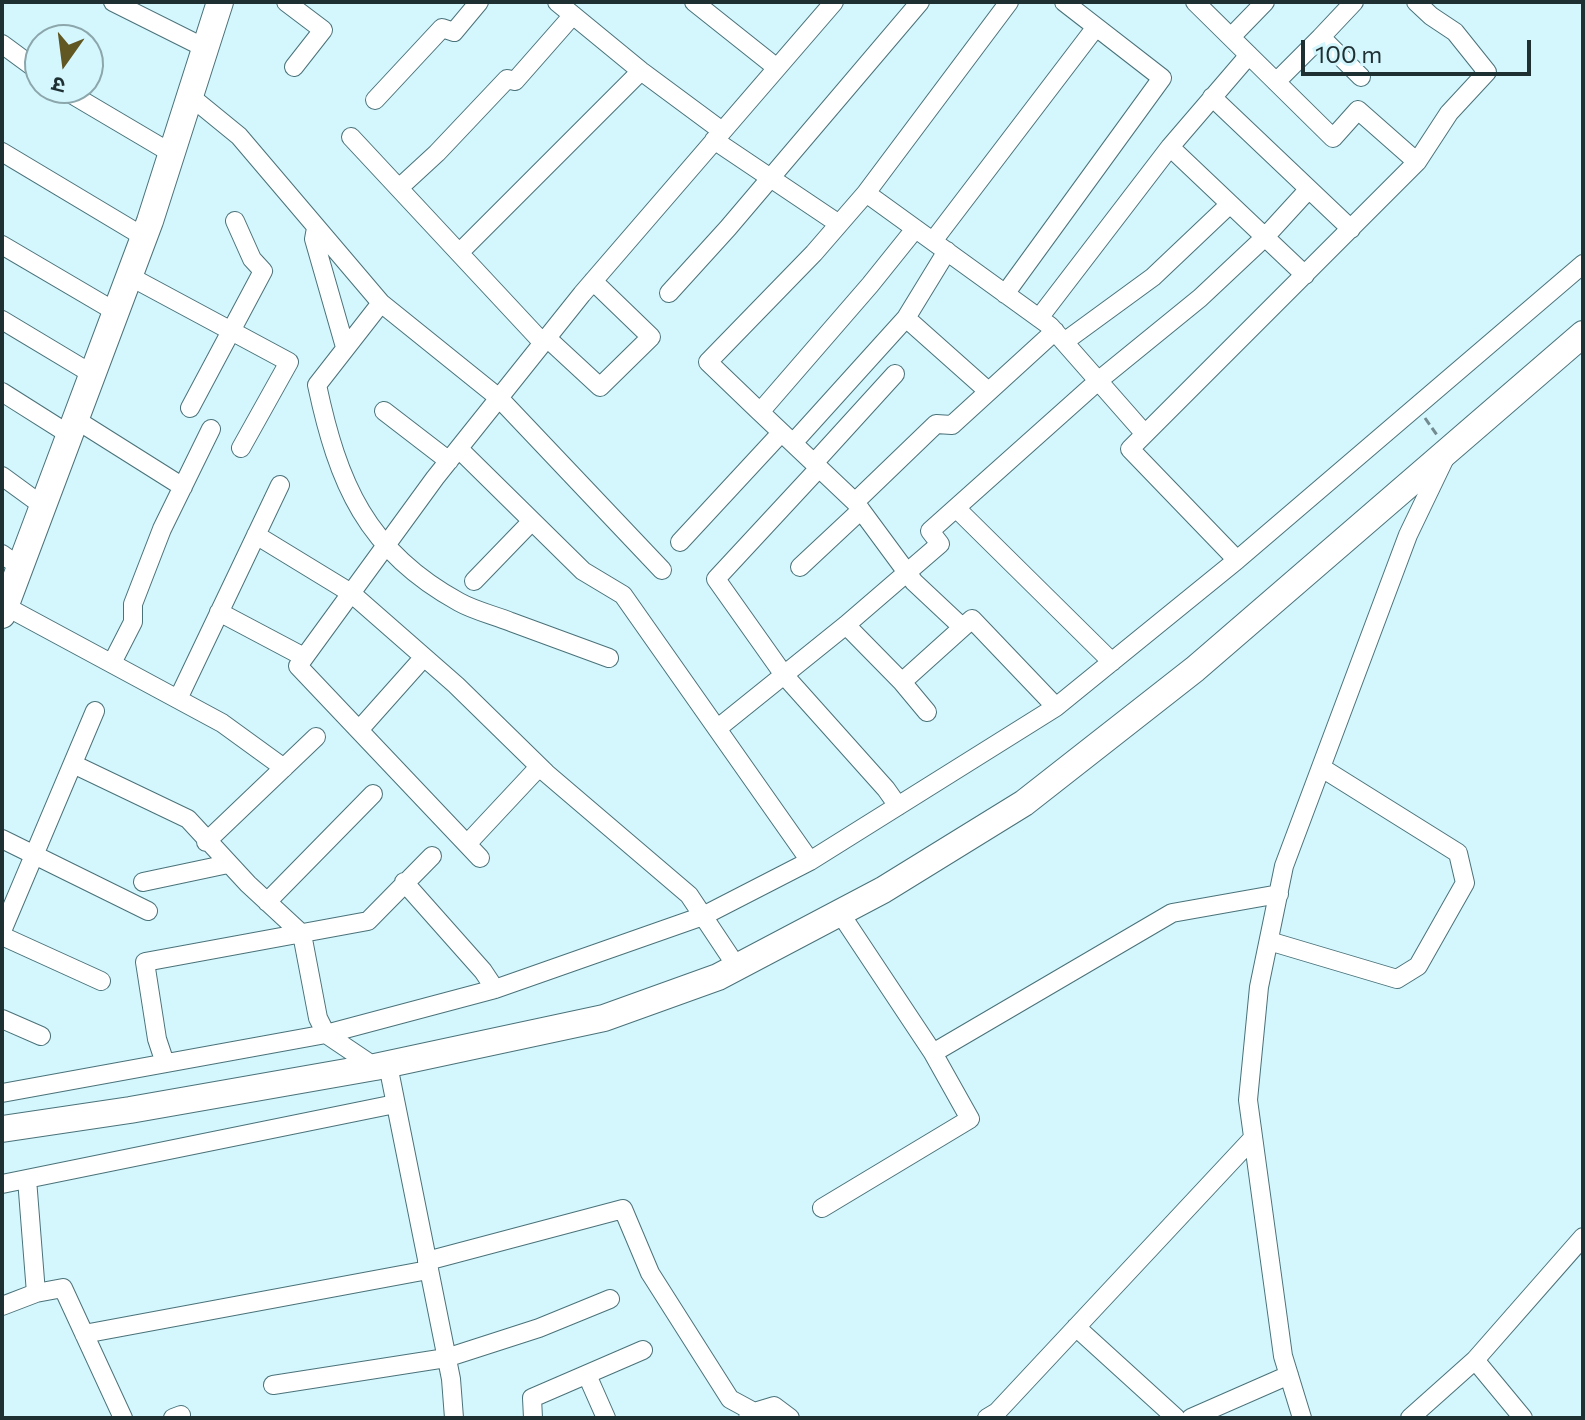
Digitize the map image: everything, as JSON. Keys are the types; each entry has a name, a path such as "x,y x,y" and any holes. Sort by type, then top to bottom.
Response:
{"main road":[{"path":"4,610 11,560 43,506 116,312 144,237 220,2"},
{"path":"2,1129 382,1066 604,1018 718,977 883,890 1024,803 1195,669 1583,334"}],"street":[{"path":"114,2 205,48"},
{"path":"286,2 323,30 294,67"},
{"path":"375,100 442,28 454,32 479,2"},
{"path":"557,2 770,178 839,224"},
{"path":"694,2 777,68"},
{"path":"713,17 725,2"},
{"path":"539,767 473,851 298,666 454,455 545,340 834,2"},
{"path":"669,293 920,2"},
{"path":"962,627 907,572 858,506 708,362 866,193 1009,2"},
{"path":"1005,294 1162,78 1064,2"},
{"path":"1195,2 1333,138 1358,110 1417,162"},
{"path":"1231,37 1265,2"},
{"path":"1276,82 1354,2"},
{"path":"1237,560 1130,449 1417,162 1449,113 1487,72 1455,32 1416,2"},
{"path":"399,188 507,79 515,81 573,15"},
{"path":"680,542 906,318 940,246 1096,27"},
{"path":"1321,37 1361,77"},
{"path":"2,44 24,60"},
{"path":"1039,318 1170,147 1249,55"},
{"path":"459,253 641,71"},
{"path":"190,96 239,136 381,303 499,398 662,570"},
{"path":"1212,97 1351,229"},
{"path":"88,104 171,153"},
{"path":"351,137 545,340 600,387 651,337 593,281"},
{"path":"1170,147 1305,275"},
{"path":"2,152 144,237"},
{"path":"718,728 940,544 930,531 1098,381 1200,298 1265,237 1308,190"},
{"path":"866,193 1039,318 1145,434"},
{"path":"800,567 936,424 952,425 988,391 1059,337 1153,277 1230,204"},
{"path":"190,408 263,271 252,259 235,221"},
{"path":"316,228 314,239 345,347"},
{"path":"760,412 915,229"},
{"path":"2,245 116,312"},
{"path":"2,1093 326,1034 495,989 703,916 810,861 1056,707 1237,560 1583,264"},
{"path":"129,276 289,362 241,448"},
{"path":"381,303 317,385 329,440 349,493 385,547 418,575 461,603 609,658"},
{"path":"906,318 988,391"},
{"path":"2,320 92,374"},
{"path":"895,374 716,579 784,675 898,806"},
{"path":"2,392 183,487"},
{"path":"384,411 454,455 532,521 583,571 623,595 810,861"},
{"path":"112,663 133,622 133,604 162,529 211,429"},
{"path":"1302,1418 1283,1356 1248,1100 1259,987 1284,866 1408,535 1448,451"},
{"path":"2,476 43,506"},
{"path":"178,699 280,485"},
{"path":"956,508 1112,662"},
{"path":"474,581 532,521"},
{"path":"256,535 351,593 424,657 539,767 689,895 737,967"},
{"path":"4,610 112,663 222,723 284,768"},
{"path":"219,612 304,657"},
{"path":"902,682 972,619 1056,707"},
{"path":"846,625 927,712"},
{"path":"359,730 424,657"},
{"path":"95,711 2,933 101,981"},
{"path":"206,842 316,737"},
{"path":"73,764 188,819 206,842 302,934 318,1018 326,1034 382,1066 395,1104 446,1358 454,1418"},
{"path":"1269,941 1397,979 1418,966 1465,883 1458,853 1322,768"},
{"path":"267,902 373,794"},
{"path":"2,839 148,911"},
{"path":"165,1063 157,1039 145,962 368,921 432,856"},
{"path":"143,882 228,864"},
{"path":"404,882 495,989"},
{"path":"933,1053 1172,913 1279,894"},
{"path":"822,1208 970,1119 933,1053 840,913"},
{"path":"2,1019 41,1036"},
{"path":"2,1184 395,1104"},
{"path":"987,1418 997,1412 1253,1138"},
{"path":"27,1179 36,1293"},
{"path":"427,1261 623,1209 650,1273 730,1399 751,1415 774,1406 790,1418"},
{"path":"1410,1418 1475,1360 1583,1237"},
{"path":"84,1334 428,1270 427,1261"},
{"path":"2,1306 36,1293 63,1288 123,1418"},
{"path":"273,1385 446,1358 539,1328 610,1299"},
{"path":"1076,1327 1176,1418"},
{"path":"533,1418 532,1398 643,1350"},
{"path":"1475,1360 1523,1418"},
{"path":"587,1375 606,1418"},
{"path":"1191,1418 1289,1375"}],"path":[{"path":"1417,406 1448,451"}]}
